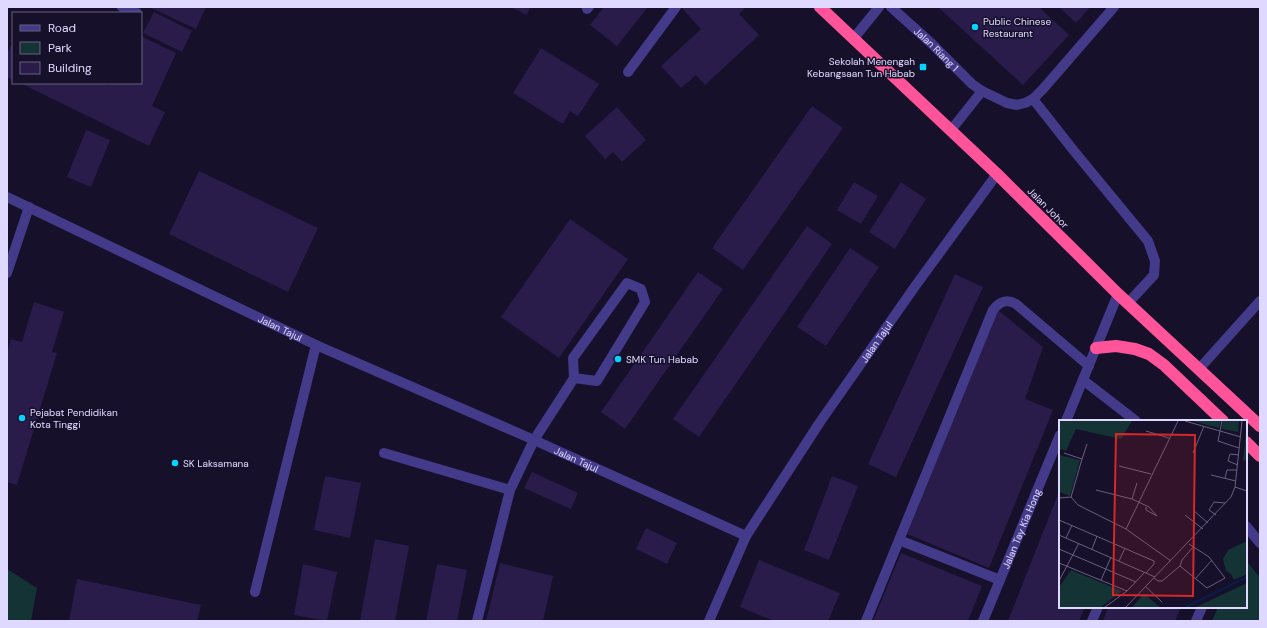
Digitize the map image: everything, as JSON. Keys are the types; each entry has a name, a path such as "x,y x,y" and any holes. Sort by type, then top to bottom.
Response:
{"highway":[{"name":"Jalan Johor","path":"820,7 997,174 1118,294 1260,426"},
{"path":"1096,348 1116,346 1135,349 1149,354 1164,365 1223,420"},
{"path":"1247,443 1260,456"}],"street":[{"path":"122,7 134,12"},
{"path":"628,72 676,7"},
{"path":"854,38 879,7"},
{"name":"Jalan Riang 1","path":"891,7 931,43 972,84 982,91 1007,103 1025,103 1033,99"},
{"path":"1114,7 1033,99 1148,241 1155,261 1154,275 1128,303"},
{"path":"951,130 982,91"},
{"name":"Jalan Tajul","path":"7,197 316,345 534,440 746,536 820,422 916,285 997,174"},
{"path":"7,273 29,207"},
{"path":"477,621 510,490 534,440 574,378 573,358 627,283 641,289 645,302 596,381 574,378"},
{"path":"1066,420 1118,294"},
{"path":"866,621 993,310 997,304 1004,301 1010,301 1016,304 1089,366"},
{"path":"1199,369 1260,301"},
{"path":"255,592 316,345"},
{"path":"1083,380 1135,420"},
{"name":"Jalan Tay Kia Hong","path":"983,621 1059,437"},
{"path":"384,453 510,490"},
{"path":"1247,527 1260,543"},
{"path":"709,621 746,536"},
{"path":"899,540 1000,580"},
{"path":"1092,621 1098,608"},
{"path":"1196,621 1202,608"}],"green space":[{"path":"1247,561 1260,578 1260,621 1212,621 1218,608 1247,608"},
{"path":"7,569 37,588 31,621 7,621"}],"building":[{"path":"149,7 206,7 196,29"},
{"path":"510,7 530,7 527,15"},
{"path":"604,7 648,7 617,46 590,25"},
{"path":"681,7 746,7 739,14 759,35 705,85 696,75 681,88 661,66 701,29"},
{"path":"938,7 1039,7 1069,35 1023,85"},
{"path":"1059,7 1090,7 1076,23"},
{"path":"154,12 192,31 182,52 143,33"},
{"path":"142,36 176,53 152,106 165,112 149,146 22,84 106,84 142,84"},
{"path":"12,44 12,80 7,77 7,54"},
{"path":"541,48 599,84 578,116 570,111 563,124 513,93"},
{"path":"812,106 843,128 743,270 712,248"},
{"path":"617,107 646,140 622,162 613,152 605,159 585,136"},
{"path":"86,130 110,140 91,187 67,177"},
{"path":"199,171 318,228 288,292 169,234"},
{"path":"854,182 878,196 861,224 837,210"},
{"path":"901,182 926,199 895,249 869,232"},
{"path":"570,219 628,259 559,358 501,317"},
{"path":"807,226 832,244 699,437 673,419"},
{"path":"850,248 879,267 826,346 797,327"},
{"path":"698,272 723,289 625,429 601,412"},
{"path":"955,274 983,287 896,477 868,464"},
{"name":"Pejabat Pendidikan Kota Tinggi","path":"34,302 64,312 52,352 57,353 17,485 7,482 7,354 11,339 22,342"},
{"path":"998,310 1043,347 1025,399 1053,410 989,568 907,534"},
{"path":"532,472 578,493 571,509 524,488"},
{"path":"325,476 361,483 350,538 314,530"},
{"path":"832,476 858,486 829,560 804,550"},
{"path":"1059,492 1059,608 1085,608 1079,621 1008,621"},
{"path":"646,528 677,543 667,564 636,549"},
{"path":"375,539 409,546 395,621 360,621"},
{"path":"901,553 982,586 968,621 873,621"},
{"path":"759,560 840,593 828,621 774,621 740,607"},
{"path":"500,563 553,576 543,621 486,621"},
{"path":"303,564 337,572 327,621 294,615"},
{"path":"437,564 467,570 457,621 426,621"},
{"path":"77,579 201,605 197,621 69,621"},
{"path":"1108,608 1181,608 1175,621 1103,621"}],"place":[{"name":"Public Chinese Restaurant","path":"975,27"},
{"name":"Sekolah Menengah Kebangsaan Tun Habab","path":"923,67"},
{"name":"SMK Tun Habab","path":"618,359"},
{"name":"Pejabat Pendidikan Kota Tinggi","path":"22,418"},
{"name":"SK Laksamana","path":"175,463"}]}
